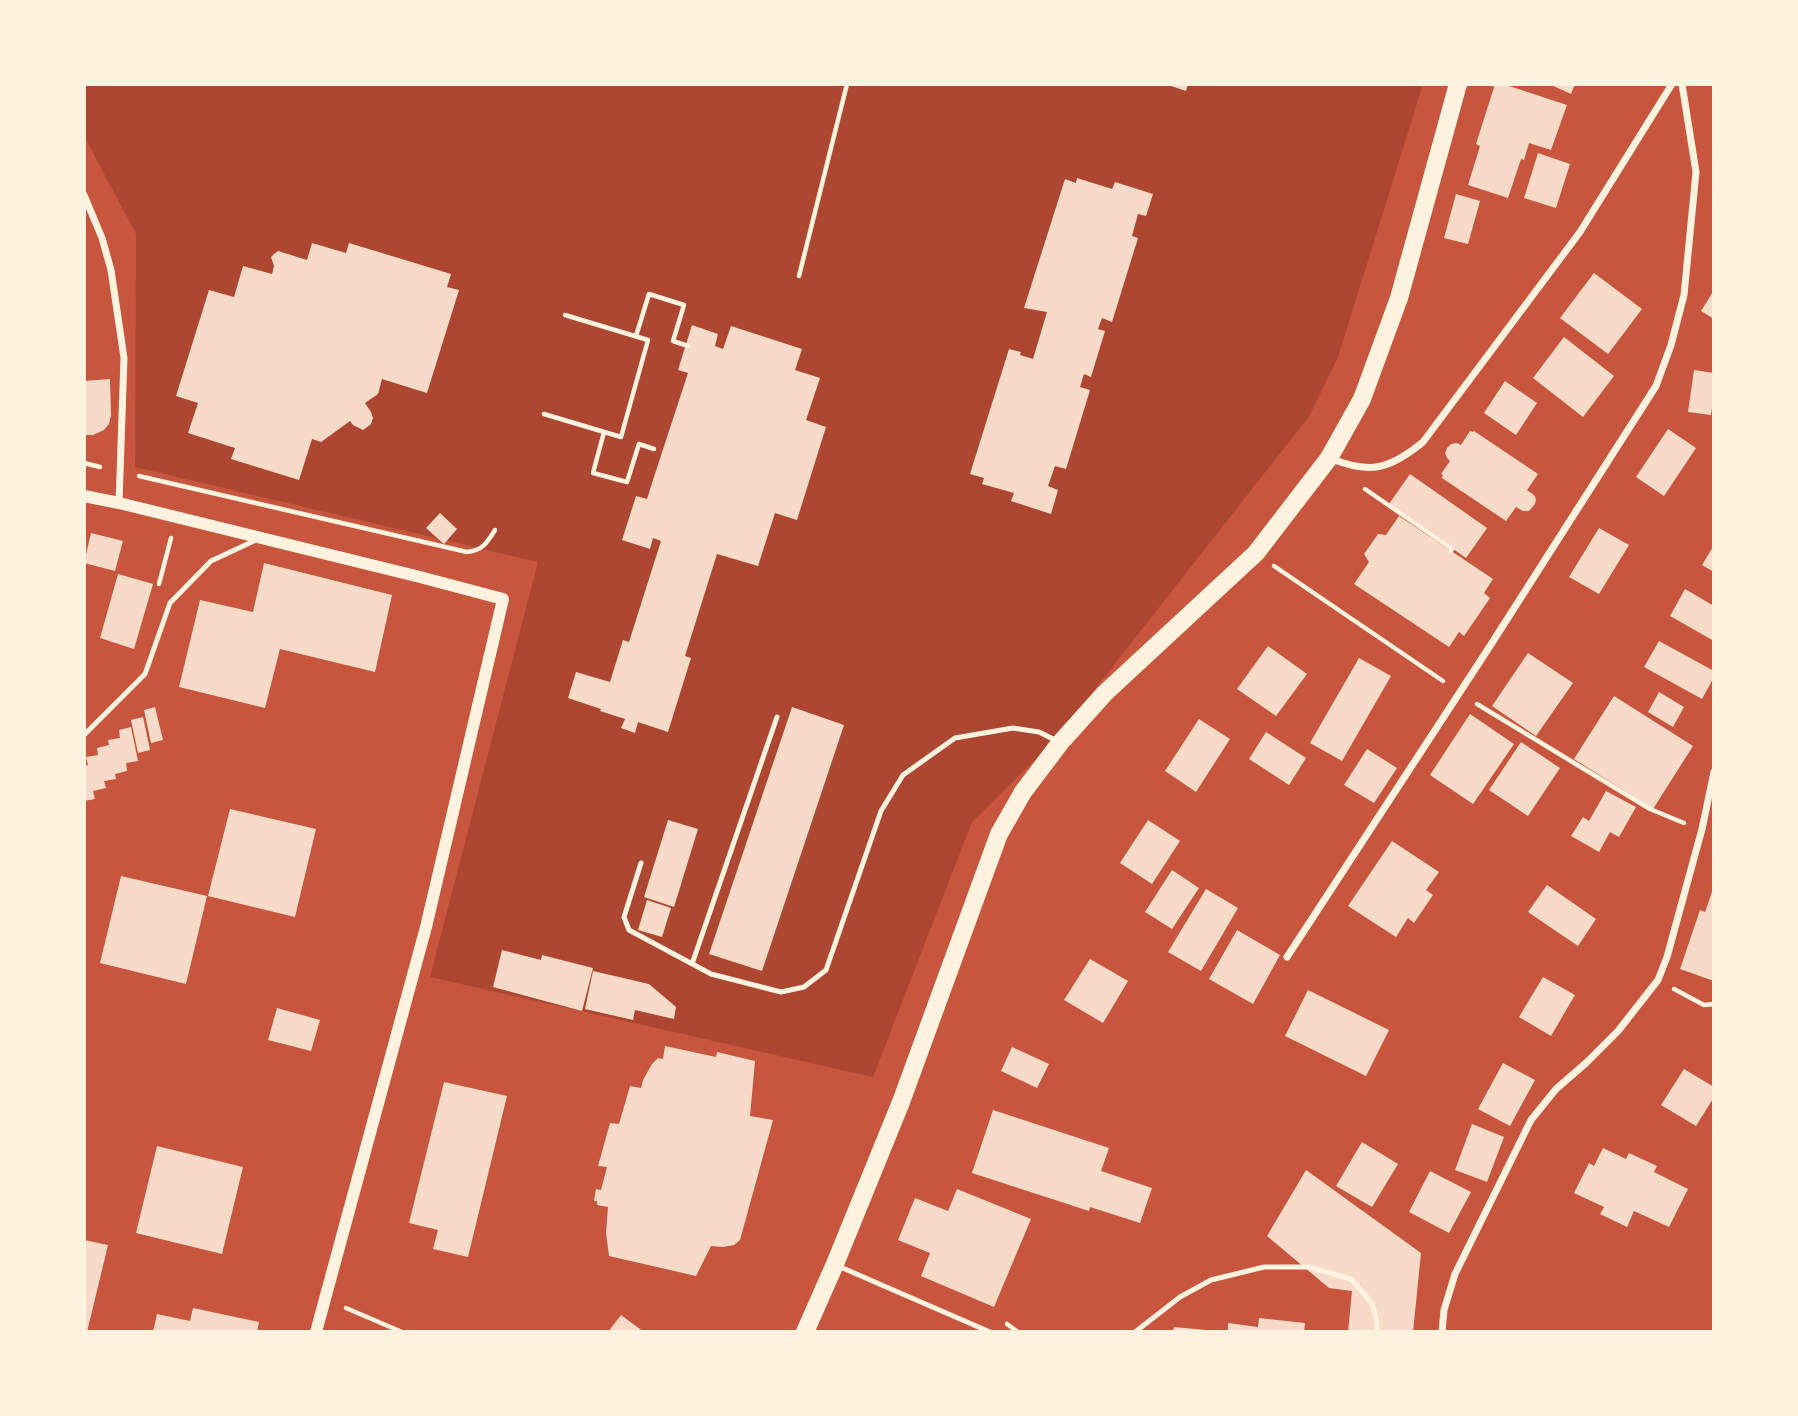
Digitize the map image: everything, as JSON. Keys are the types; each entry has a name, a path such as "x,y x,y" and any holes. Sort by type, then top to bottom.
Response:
{"main road":[{"path":"805,1332 901,1102 999,834 1023,792 1060,743 1105,693 1256,553 1329,458 1362,399 1414,246 1458,84"}],"street":[{"path":"1329,458 1345,464 1376,469 1405,457 1423,442 1580,232 1672,84"},
{"path":"1287,957 1656,386 1671,345 1684,295 1696,172 1682,84"},
{"path":"84,195 102,238 111,270 124,358 119,503"},
{"path":"84,496 503,599 426,927 316,1332"},
{"path":"1442,1332 1444,1310 1455,1274 1531,1121 1556,1089 1618,1031 1658,980 1667,957 1702,829 1714,772"}],"lane":[{"path":"84,734 145,674 170,603 211,561 261,538"},
{"path":"692,964 778,717"},
{"path":"641,863 624,916 629,930 711,974 781,992 804,987 826,970 881,811 904,775 955,738 1013,728 1039,732 1060,743"},
{"path":"835,1264 990,1332"},
{"path":"1135,1332 1180,1297 1211,1280 1264,1267 1309,1267 1351,1279 1372,1303 1377,1332"}],"path":[{"path":"799,276 847,84"},
{"path":"636,336 649,294 684,305 673,341 688,346"},
{"path":"544,414 621,437 648,340 565,315"},
{"path":"604,432 593,473 627,482 639,444 654,449"},
{"path":"84,463 467,552 477,551 487,544 495,530"},
{"path":"1362,487 1452,549 1451,551"},
{"path":"1271,563 1487,712 1650,809 1702,829"},
{"path":"1658,980 1704,1005 1714,1004"},
{"path":"326,1300 402,1332"}],"shaded area":[{"path":"84,84 1423,84 1338,357 1310,415 1055,740 972,822 873,1077 430,977 538,562 135,467 136,234 84,136"}],"building":[{"path":"1165,84 1188,84 1186,91"},
{"path":"1495,84 1503,84 1567,105 1551,150 1529,143 1508,198 1468,185 1480,146 1476,144"},
{"path":"1549,84 1575,84 1571,94"},
{"path":"1538,153 1570,164 1556,208 1524,198"},
{"path":"1077,178 1112,189 1115,182 1153,194 1146,216 1138,214 1132,236 1138,238 1112,322 1102,318 1098,329 1105,331 1091,377 1084,374 1080,387 1090,390 1066,469 1055,466 1048,486 1058,490 1051,514 1011,501 1014,493 982,484 984,478 970,474 1009,349 1033,359 1047,312 1024,308 1065,179 1076,183"},
{"path":"1456,194 1480,201 1468,244 1444,238"},
{"path":"312,243 346,253 349,243 451,274 447,287 459,290 427,393 382,379 378,394 365,403 373,418 371,424 363,430 350,421 321,442 312,439 299,480 231,459 235,448 188,433 198,403 176,396 209,290 234,297 243,266 272,274 274,266 271,257 274,254 278,251 307,260"},
{"path":"1594,273 1642,309 1608,354 1560,318"},
{"path":"1714,290 1714,319 1701,311"},
{"path":"692,325 718,334 715,346 723,349 731,326 802,349 795,370 820,378 806,420 826,427 797,520 775,513 758,566 717,554 685,656 691,658 668,732 638,722 635,733 621,728 625,719 568,698 576,672 610,682 623,640 629,642 661,541 653,538 650,549 622,540 636,496 647,499 688,373 678,370"},
{"path":"1564,337 1614,376 1583,417 1533,378"},
{"path":"1694,370 1714,373 1711,415 1688,412"},
{"path":"110,379 109,424 104,430 93,435 84,435 84,381"},
{"path":"1505,381 1537,403 1516,435 1484,413"},
{"path":"1668,429 1696,448 1664,496 1636,477"},
{"path":"1470,431 1474,431 1538,474 1527,490 1536,499 1529,511 1516,507 1506,521 1442,478 1441,474 1450,461 1445,453 1447,448 1451,444 1461,445"},
{"path":"1410,474 1487,528 1466,558 1389,504"},
{"path":"440,513 457,529 444,544 426,528"},
{"path":"1399,516 1493,579 1484,593 1490,598 1464,636 1459,632 1449,647 1354,584 1369,562 1364,554 1378,534 1386,535"},
{"path":"1599,528 1629,545 1599,594 1569,577"},
{"path":"91,533 123,541 115,571 84,563"},
{"path":"1714,545 1714,572 1702,565"},
{"path":"264,563 392,595 375,672 280,649 265,708 179,687 200,600 253,612"},
{"path":"118,574 153,584 134,649 100,638"},
{"path":"1685,589 1714,606 1714,641 1670,616"},
{"path":"1659,641 1714,671 1714,677 1702,699 1644,667"},
{"path":"1268,646 1307,674 1276,716 1237,689"},
{"path":"1528,653 1573,683 1536,736 1492,706"},
{"path":"1359,658 1391,676 1342,761 1310,743"},
{"path":"1659,692 1684,707 1673,727 1648,712"},
{"path":"1614,696 1693,746 1653,809 1574,759"},
{"path":"155,707 163,740 151,743 144,710"},
{"path":"792,707 844,725 762,971 709,954"},
{"path":"1470,714 1514,744 1473,804 1430,775"},
{"path":"143,717 150,750 138,753 131,720"},
{"path":"1199,719 1230,739 1196,792 1165,771"},
{"path":"131,727 138,761 126,763 127,771 115,774 116,779 104,781 106,788 93,791 95,799 84,801 84,766 88,765 86,757 98,755 97,748 109,745 108,740 120,738 119,730"},
{"path":"1266,732 1306,758 1289,785 1249,759"},
{"path":"1521,742 1560,768 1528,816 1489,790"},
{"path":"1367,749 1397,768 1374,803 1344,785"},
{"path":"1606,791 1636,807 1619,837 1610,832 1599,852 1571,836 1583,817 1589,821"},
{"path":"230,809 316,829 295,917 208,896"},
{"path":"668,820 698,829 674,907 644,897"},
{"path":"1148,820 1180,841 1152,884 1120,863"},
{"path":"1392,841 1439,872 1426,890 1433,895 1414,923 1408,918 1396,937 1348,906"},
{"path":"1172,870 1199,888 1172,929 1145,912"},
{"path":"121,876 207,896 186,984 100,963"},
{"path":"1547,885 1596,919 1578,946 1528,912"},
{"path":"1714,886 1714,981 1680,969 1700,910 1705,912"},
{"path":"1206,889 1238,908 1201,971 1168,952"},
{"path":"647,900 671,908 662,937 638,930"},
{"path":"1237,930 1280,955 1253,1004 1209,979"},
{"path":"502,950 541,960 542,955 593,968 582,1011 493,987"},
{"path":"1090,959 1128,981 1103,1023 1064,1000"},
{"path":"593,971 649,984 676,1007 674,1019 635,1010 633,1020 585,1009"},
{"path":"1543,977 1575,995 1551,1036 1519,1017"},
{"path":"1308,990 1389,1030 1366,1076 1285,1036"},
{"path":"277,1008 320,1020 311,1051 268,1040"},
{"path":"665,1046 716,1057 717,1052 755,1061 750,1116 773,1120 740,1240 734,1245 711,1246 696,1276 609,1256 606,1233 608,1207 597,1205 597,1201 594,1201 596,1189 601,1190 607,1167 598,1166 610,1123 619,1124 630,1086 641,1088 652,1064 658,1058 663,1059"},
{"path":"1012,1047 1049,1064 1037,1088 1001,1071"},
{"path":"1503,1063 1535,1080 1510,1126 1478,1109"},
{"path":"1684,1069 1714,1087 1714,1097 1696,1126 1661,1105"},
{"path":"444,1082 507,1096 468,1257 433,1249 438,1230 409,1223"},
{"path":"993,1110 1109,1148 1101,1171 1152,1188 1140,1223 1090,1207 1089,1211 972,1173"},
{"path":"1472,1124 1504,1137 1487,1182 1455,1170"},
{"path":"1362,1142 1398,1164 1372,1207 1336,1186"},
{"path":"157,1146 243,1167 222,1254 136,1233"},
{"path":"1603,1148 1626,1159 1629,1153 1657,1166 1654,1172 1688,1189 1669,1227 1634,1211 1627,1227 1600,1214 1604,1207 1574,1193 1589,1163 1594,1166"},
{"path":"1306,1170 1421,1253 1413,1332 1348,1332 1352,1291 1329,1288 1267,1236"},
{"path":"1430,1171 1471,1192 1449,1233 1409,1212"},
{"path":"957,1189 1031,1219 994,1307 921,1276 930,1253 898,1240 915,1198 948,1211"},
{"path":"84,1240 108,1245 87,1332 84,1332"},
{"path":"193,1308 259,1322 257,1332 153,1332 157,1314 190,1321"},
{"path":"621,1315 644,1332 608,1332"},
{"path":"1259,1318 1305,1323 1304,1332 1228,1332 1228,1323 1258,1327"},
{"path":"1174,1327 1207,1330 1207,1332 1173,1332"}]}
